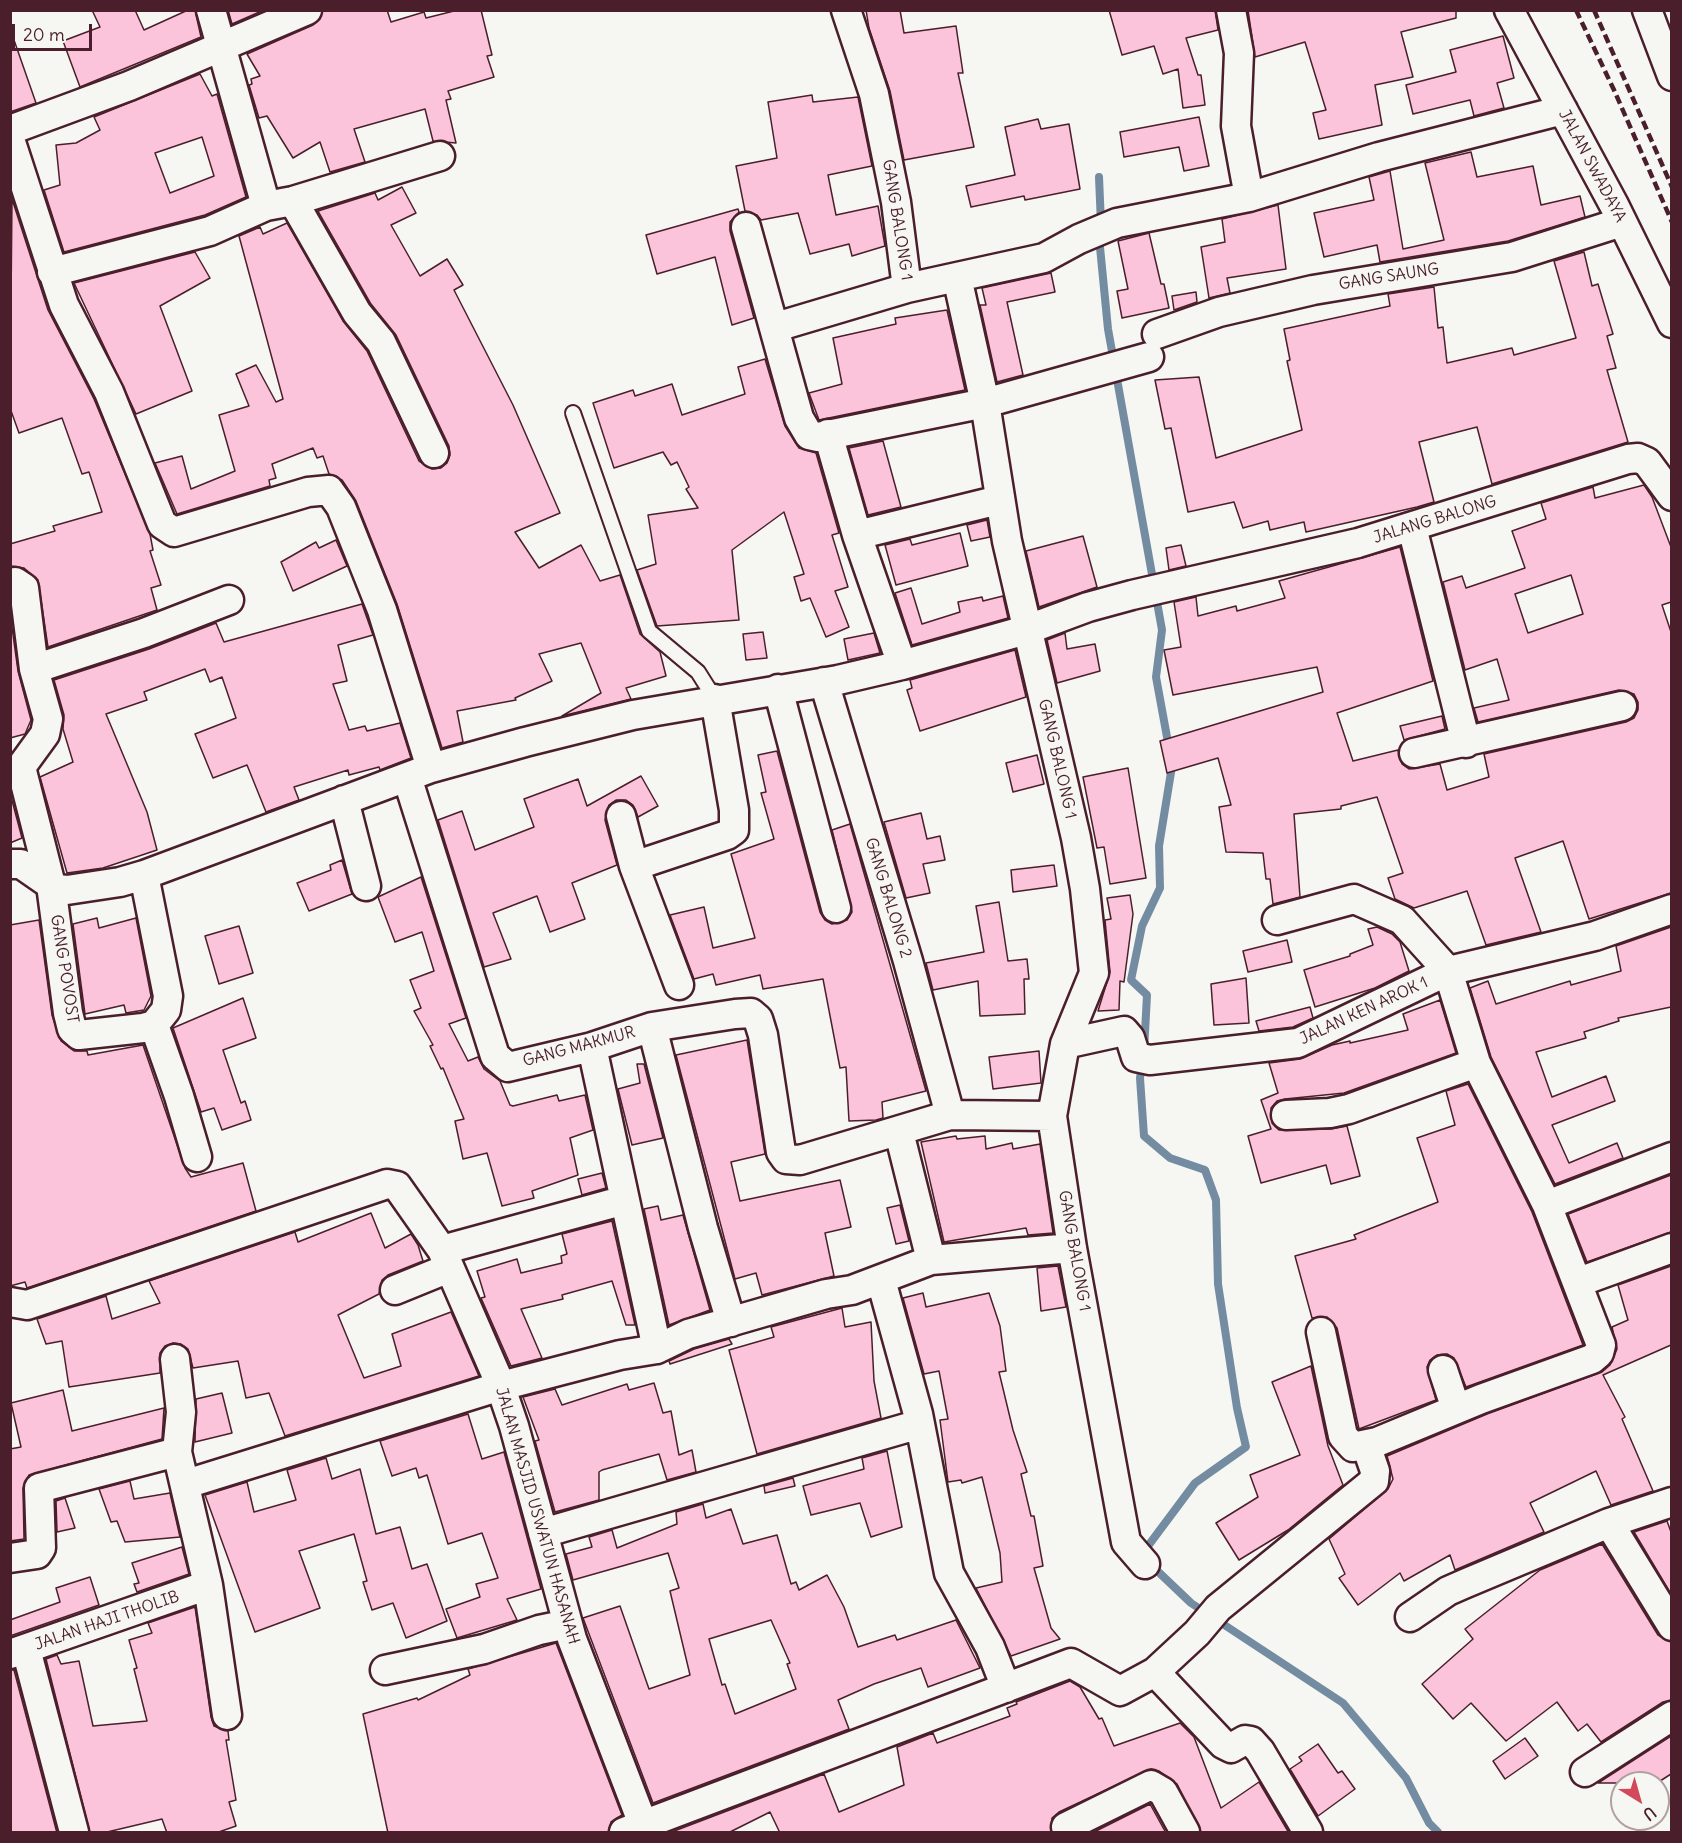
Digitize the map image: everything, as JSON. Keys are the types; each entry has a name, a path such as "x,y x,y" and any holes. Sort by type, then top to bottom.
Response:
{"street":[{"path":"211,10 280,204 357,313 381,342 434,453"},
{"path":"10,130 129,86 307,10"},
{"name":"GANG BALONG 1","path":"846,10 874,94 896,202 907,288 957,277 985,403 999,500 1026,630 1076,838 1094,973 1065,1044 1052,1116 1072,1248 1126,1542 1145,1564"},
{"path":"1231,10 1239,53 1236,126 1249,197"},
{"name":"JALAN SWADAYA","path":"1509,10 1622,222 1671,323"},
{"path":"1647,10 1669,59"},
{"path":"957,277 1044,258 1079,239 1117,223 1184,212 1249,197 1378,157 1563,110"},
{"path":"10,139 64,305 109,392 144,484 167,530 174,532 321,489 329,490 336,497 382,610 419,773"},
{"path":"52,272 210,231 280,204 440,156"},
{"name":"GANG SAUNG","path":"828,434 985,403 1099,371 1144,351 1219,312 1313,290 1512,257 1622,222"},
{"path":"746,227 804,429 809,435 818,437 828,434 857,535 902,665"},
{"path":"776,327 907,288"},
{"name":"JALANG BALONG","path":"51,885 57,889 67,890 144,875 419,773 577,727 715,699 824,682 902,665 1026,630 1088,607 1132,595 1358,543 1628,459 1638,458 1647,462 1671,496"},
{"path":"857,535 999,500"},
{"path":"1412,527 1466,743"},
{"path":"10,584 15,582 24,588 34,669 48,719 45,734 21,767 51,885"},
{"path":"34,669 144,633 229,600"},
{"name":"GANG BALONG 2","path":"824,682 950,1115"},
{"path":"778,689 836,908"},
{"path":"634,866 728,835 734,830 734,810 715,699"},
{"path":"1414,753 1622,706"},
{"name":"GANG MAKMUR","path":"419,773 495,1056 508,1066 592,1047 652,1027 703,1228 730,1322"},
{"path":"344,800 366,886"},
{"path":"621,816 634,866 679,985"},
{"path":"10,864 21,864 51,885"},
{"path":"144,875 168,996 166,1010 154,1025 197,1157"},
{"name":"GANG POVOST","path":"51,885 72,1029 78,1035 154,1025"},
{"path":"1277,920 1354,899 1402,920 1448,971 1476,1063 1547,1205 1600,1337 1599,1353 1592,1359 1366,1445 1353,1447 1343,1436 1321,1332"},
{"name":"JALAN KEN AROK 1","path":"1065,1044 1124,1031 1143,1059 1298,1043 1448,971 1595,936 1671,909"},
{"path":"652,1027 735,1014 751,1013 758,1019 763,1035 781,1152 786,1159 800,1160 950,1115 1052,1116"},
{"path":"592,1047 657,1349"},
{"path":"1286,1115 1330,1113 1349,1109 1476,1063"},
{"path":"899,1132 931,1260"},
{"path":"1547,1205 1671,1157"},
{"name":"JALAN MASJID USWATUN HASANAH","path":"10,1302 27,1305 387,1184 397,1186 445,1259 501,1386 568,1624 638,1830"},
{"path":"395,1290 445,1259 625,1200"},
{"path":"186,1484 501,1386 620,1355 657,1349 688,1334 826,1294 852,1290 931,1260 1072,1248"},
{"path":"1579,1282 1671,1248"},
{"path":"881,1280 920,1424 949,1573 990,1647 1006,1688"},
{"path":"175,1359 181,1412 177,1452 208,1586 227,1715"},
{"path":"1443,1370 1456,1409"},
{"path":"543,1533 920,1424"},
{"path":"638,1830 1071,1663 1120,1691 1155,1672 1210,1617 1374,1481 1375,1471 1366,1445"},
{"path":"10,1558 37,1554 41,1548 39,1488 177,1452"},
{"path":"1410,1617 1448,1591 1609,1523 1671,1502"},
{"path":"1609,1523 1671,1626"},
{"name":"JALAN HAJI THOLIB","path":"74,1833 18,1651 208,1586"},
{"path":"386,1670 484,1649 539,1630 568,1624"},
{"path":"1155,1672 1223,1744 1231,1748 1245,1740 1251,1741 1260,1751 1308,1833"},
{"path":"1585,1772 1671,1716"},
{"path":"1066,1827 1151,1785 1163,1792 1185,1833"}],"lane":[{"path":"573,413 649,631 698,672 715,699"}],"building":[{"path":"92,10 135,10 144,30 188,10 195,10 201,37 80,87 63,41 100,27"},
{"path":"228,10 264,10 232,24"},
{"path":"323,10 387,10 391,22 424,12 426,18 458,10 481,10 492,55 487,56 494,77 448,91 451,99 446,100 456,143 433,141 425,109 354,129 365,162 330,172 320,142 293,158 267,116 259,118 249,85 252,84 251,79 260,76 247,54 313,25 320,19"},
{"path":"866,10 900,10 904,33 956,26 963,73 958,73 974,147 904,160 890,91 869,28"},
{"path":"1109,10 1215,10 1218,30 1186,38 1198,75 1201,75 1205,105 1183,108 1178,69 1163,74 1154,46 1122,55"},
{"path":"1248,10 1456,10 1456,18 1401,32 1413,77 1375,85 1382,125 1319,139 1313,113 1326,110 1305,42 1255,57"},
{"path":"1503,36 1514,78 1497,83 1504,108 1474,116 1470,100 1413,114 1406,85 1456,72 1450,50"},
{"path":"14,40 36,103 10,112 10,41"},
{"path":"200,74 212,96 217,94 246,197 205,215 64,252 44,190 60,185 56,145 76,143 100,130 94,117","holes":["202,137 214,176 170,193 155,153"]},
{"path":"812,95 813,102 858,97 872,166 828,175 836,215 878,206 885,246 852,256 849,244 810,254 798,213 761,220 757,215 745,211 736,166 777,158 768,102"},
{"path":"1199,117 1209,166 1184,171 1179,147 1124,157 1120,132"},
{"path":"1038,119 1041,129 1069,124 1080,189 1025,200 1024,196 971,207 966,186 1015,175 1005,127"},
{"path":"1471,152 1477,177 1533,166 1541,205 1580,196 1585,217 1508,241 1380,262 1377,245 1324,257 1314,213 1374,200 1369,177 1390,171 1403,249 1444,240 1425,163"},
{"path":"402,187 416,213 391,225 420,276 447,259 463,285 454,290 513,405 560,513 515,532 539,568 581,545 600,581 620,575 640,634 660,652 666,676 626,688 631,699 562,716 601,693 581,643 539,654 552,681 515,698 516,700 457,711 463,742 442,748 397,604 356,501 342,480 329,474 323,456 317,458 313,448 272,464 276,478 269,480 270,486 177,514 155,463 182,456 191,489 235,471 219,415 249,406 236,374 256,365 276,402 283,399 239,236 260,227 263,234 287,223 343,321 367,351 419,461 432,469 441,468 447,463 450,455 449,446 396,335 371,304 318,211 375,193 378,200"},
{"path":"12,199 48,310 94,399 150,534 153,550 150,551 161,585 151,588 157,610 48,647 38,580 24,568 10,566 10,544 55,531 53,526 102,512 89,472 82,474 62,418 19,433 10,408"},
{"path":"1278,205 1286,269 1227,278 1230,293 1209,298 1201,247 1225,242 1222,219"},
{"path":"738,209 739,212 730,222 730,231 754,318 732,325 715,257 657,274 646,235"},
{"path":"1149,233 1169,308 1122,318 1117,291 1128,289 1118,241"},
{"path":"195,252 210,278 160,306 192,391 136,414 74,283"},
{"path":"1584,252 1592,286 1598,284 1613,334 1607,336 1616,368 1607,370 1628,442 1492,484 1477,427 1419,442 1434,502 1417,507 1306,532 1304,522 1270,530 1268,521 1243,528 1234,502 1188,512 1171,428 1165,429 1155,380 1199,377 1216,458 1302,430 1287,361 1290,360 1284,329 1390,306 1388,294 1434,287 1438,328 1443,327 1447,363 1512,348 1514,355 1576,338 1554,261"},
{"path":"1051,273 1055,292 1007,302 1023,375 997,382 980,305 986,305 982,288"},
{"path":"1196,292 1197,302 1174,310 1172,296"},
{"path":"947,310 965,390 819,420 809,393 842,384 833,338 896,324 895,318"},
{"path":"765,359 785,426 799,448 816,453 839,533 832,535 848,587 835,591 849,627 826,637 810,598 801,601 794,577 804,574 784,512 732,550 739,620 657,626 637,570 656,564 648,515 698,508 686,489 689,487 677,462 671,465 663,452 614,468 593,403 633,390 635,396 672,384 682,415 745,394 738,367"},
{"path":"883,441 901,507 868,515 849,448"},
{"path":"1644,485 1652,497 1671,547 1671,602 1662,605 1671,632 1671,893 1589,919 1563,841 1515,858 1541,932 1486,945 1467,891 1414,908 1395,899 1388,878 1403,873 1377,797 1341,806 1341,809 1294,814 1300,897 1273,904 1270,879 1266,879 1263,853 1226,852 1219,807 1231,805 1218,758 1167,773 1160,741 1323,692 1317,667 1173,695 1164,650 1181,647 1174,602 1196,597 1198,616 1236,606 1237,611 1285,598 1279,581 1400,547 1433,681 1337,713 1353,761 1398,750 1402,764 1409,769 1440,764 1447,790 1489,777 1484,754 1626,722 1634,718 1638,710 1638,702 1634,694 1619,690 1478,722 1474,708 1509,700 1497,659 1465,670 1443,582 1462,576 1466,588 1525,568 1512,531 1546,519 1541,503 1593,487 1595,498","holes":["1571,575 1583,614 1528,633 1515,594"]},
{"path":"987,520 990,537 971,541 967,525"},
{"path":"960,533 968,566 896,585 885,545 910,539 912,545"},
{"path":"1083,536 1097,587 1039,607 1026,551"},
{"path":"336,540 347,566 293,591 281,562 316,542 319,548"},
{"path":"1181,545 1186,566 1169,570 1166,548"},
{"path":"911,588 922,624 960,612 958,602 982,597 983,601 1003,596 1008,618 912,645 895,593"},
{"path":"362,604 373,635 338,645 347,681 333,684 349,730 365,726 367,731 400,723 411,758 380,770 379,767 349,775 348,770 294,787 299,800 266,812 247,765 213,778 195,734 236,718 222,677 210,682 205,669 144,692 147,700 106,714 147,812 157,850 103,868 67,873 40,777 73,762 63,729 64,715 54,680 149,649 216,623 224,642"},
{"path":"10,613 18,671 31,720 25,734 10,738"},
{"path":"763,632 767,658 746,660 743,634"},
{"path":"874,633 880,653 848,660 844,639"},
{"path":"1065,633 1067,649 1095,644 1100,671 1057,683 1047,640"},
{"path":"1015,650 1026,697 920,731 907,690 912,688 910,680"},
{"path":"1442,716 1445,729 1404,740 1400,726"},
{"path":"777,751 820,912 825,920 832,924 847,920 852,912 832,830 850,824 926,1091 882,1102 883,1118 876,1120 849,1121 846,1067 840,1068 823,979 763,989 760,975 716,985 713,974 694,979 670,915 704,907 713,948 755,938 731,854 774,839 761,793 766,792 758,755"},
{"path":"1037,755 1044,784 1013,792 1006,763"},
{"path":"1128,768 1146,878 1110,884 1104,847 1097,848 1083,777"},
{"path":"641,776 658,806 638,817 633,805 626,800 616,800 609,805 605,820 617,865 572,883 585,919 550,932 537,896 493,913 511,959 484,967 438,820 462,811 475,850 534,827 524,799 578,779 587,806"},
{"path":"10,793 22,838 10,843"},
{"path":"921,813 927,839 940,836 945,860 923,864 930,893 906,898 884,822"},
{"path":"342,860 352,894 309,911 297,883 331,870 330,865"},
{"path":"1054,865 1057,886 1013,892 1011,870"},
{"path":"421,877 466,1018 449,1024 468,1061 478,1057 484,1069 500,1081 510,1105 513,1106 557,1095 559,1101 585,1095 593,1130 570,1138 578,1175 532,1191 534,1198 502,1206 487,1153 463,1159 455,1121 464,1119 443,1068 441,1069 430,1046 433,1045 414,1011 421,1008 410,980 434,971 422,932 395,942 378,897"},
{"path":"1130,895 1133,914 1124,982 1120,981 1119,1010 1098,1011 1110,972 1105,920 1111,919 1107,898"},
{"path":"999,902 1008,961 1027,959 1029,979 1024,979 1025,1014 980,1016 978,981 933,990 926,963 984,952 976,906"},
{"path":"97,918 99,928 136,918 151,996 144,1010 126,1013 124,1005 85,1014 73,924"},
{"path":"39,920 52,1015 61,1041 74,1051 87,1051 88,1055 143,1045 185,1168 191,1177 243,1163 256,1211 27,1288 25,1282 10,1286 10,925"},
{"path":"239,926 253,973 219,984 205,936"},
{"path":"1377,927 1392,934 1400,942 1409,971 1375,988 1315,1007 1304,970 1350,956 1350,954 1373,945 1368,929"},
{"path":"1671,927 1671,1007 1618,1018 1619,1021 1584,1032 1586,1038 1536,1052 1552,1097 1606,1076 1615,1101 1552,1125 1569,1163 1617,1143 1623,1158 1555,1184 1491,1057 1470,988 1488,981 1496,1004 1570,981 1571,985 1621,971 1616,946"},
{"path":"1287,940 1292,962 1248,972 1243,951"},
{"path":"1246,978 1249,1023 1214,1025 1211,984"},
{"path":"243,998 256,1038 223,1050 241,1103 245,1101 251,1120 222,1130 214,1108 201,1112 173,1028"},
{"path":"1440,1000 1456,1053 1344,1093 1285,1099 1277,1101 1271,1108 1272,1123 1279,1130 1331,1129 1347,1126 1360,1176 1331,1184 1326,1165 1261,1183 1248,1136 1271,1129 1261,1100 1278,1093 1269,1063 1300,1059 1332,1045 1408,1030 1403,1014"},
{"path":"1310,1007 1313,1018 1293,1027 1259,1031 1256,1021"},
{"path":"747,1040 765,1154 731,1162 740,1201 840,1180 851,1227 825,1233 834,1276 762,1295 756,1273 735,1279 676,1055"},
{"path":"1039,1051 1041,1083 993,1089 989,1057"},
{"path":"637,1064 644,1064 663,1138 632,1145 618,1089 640,1083"},
{"path":"1468,1084 1532,1212 1583,1345 1466,1387 1454,1358 1447,1354 1437,1355 1430,1360 1427,1367 1436,1400 1359,1429 1337,1328 1327,1317 1312,1318 1295,1256 1356,1239 1354,1235 1438,1202 1417,1138 1455,1125 1446,1091"},
{"path":"956,1136 957,1139 985,1136 986,1149 1012,1143 1013,1149 1040,1144 1053,1233 1028,1235 1026,1228 944,1242 921,1142"},
{"path":"602,1173 606,1188 582,1195 578,1179"},
{"path":"1671,1175 1671,1232 1587,1262 1568,1214"},
{"path":"900,1205 909,1241 896,1244 887,1208"},
{"path":"658,1206 661,1220 683,1215 710,1310 669,1325 644,1209"},
{"path":"371,1213 385,1248 411,1234 418,1245 423,1261 388,1275 382,1280 379,1294 338,1315 364,1378 401,1366 392,1334 451,1312 479,1376 285,1436 269,1393 246,1398 238,1361 193,1368 188,1349 181,1344 173,1343 165,1346 160,1353 160,1373 69,1387 62,1341 46,1344 37,1319 106,1296 112,1319 160,1303 149,1281 295,1232 298,1242"},
{"path":"612,1221 635,1325 626,1325 612,1281 562,1295 563,1299 521,1309 542,1358 511,1366 481,1298 485,1297 477,1271 517,1259 521,1273 562,1263 561,1256 567,1254 562,1234"},
{"path":"1058,1266 1066,1307 1041,1311 1037,1268"},
{"path":"1671,1266 1671,1345 1603,1375 1625,1417 1622,1419 1653,1491 1611,1505 1596,1471 1530,1503 1544,1532 1455,1570 1450,1555 1404,1581 1400,1573 1358,1605 1339,1578 1345,1574 1329,1539 1388,1489 1393,1479 1387,1456 1487,1414 1602,1372 1610,1365 1617,1349 1612,1327 1628,1320 1618,1285"},
{"path":"923,1293 926,1307 989,1293 1000,1326 1006,1371 999,1372 1013,1430 1027,1472 1021,1474 1031,1516 1034,1516 1043,1566 1034,1568 1051,1628 1060,1639 1011,1656 976,1588 1002,1582 1000,1553 982,1477 962,1483 961,1480 948,1482 940,1420 948,1419 939,1371 924,1374 903,1298"},
{"path":"842,1308 845,1327 871,1322 874,1381 881,1418 757,1454 729,1350 774,1337 771,1327"},
{"path":"729,1339 732,1344 670,1364 669,1361 694,1349"},
{"path":"1311,1366 1328,1446 1343,1485 1288,1530 1239,1560 1216,1523 1258,1497 1250,1475 1300,1455 1272,1382"},
{"path":"654,1383 663,1413 671,1411 679,1455 692,1450 696,1472 667,1480 659,1454 602,1470 599,1472 599,1500 555,1512 535,1441 539,1440 523,1397 555,1389 562,1405 627,1384 629,1390"},
{"path":"63,1390 72,1431 164,1408 162,1439 29,1475 23,1488 24,1539 10,1541 10,1449 21,1447 11,1403"},
{"path":"222,1393 232,1433 195,1442 196,1399"},
{"path":"468,1414 482,1459 504,1452 541,1589 507,1599 517,1620 457,1638 446,1609 480,1597 476,1584 498,1578 482,1533 448,1544 427,1475 419,1478 416,1468 392,1476 380,1441"},
{"path":"887,1451 902,1527 871,1537 860,1503 811,1515 803,1486 864,1469 862,1458"},
{"path":"326,1458 332,1479 360,1469 376,1534 400,1527 412,1569 427,1564 447,1621 406,1638 393,1603 372,1610 363,1582 367,1581 354,1534 299,1551 320,1608 255,1632 205,1495 247,1482 254,1512 296,1500 287,1470"},
{"path":"793,1478 795,1486 765,1493 764,1486"},
{"path":"130,1481 134,1499 170,1493 180,1537 125,1542 117,1521 111,1522 99,1489"},
{"path":"65,1498 75,1528 57,1532 56,1501"},
{"path":"703,1504 706,1518 731,1509 743,1544 777,1535 791,1584 796,1582 799,1590 827,1575 844,1607 858,1647 895,1635 897,1640 956,1620 980,1668 928,1687 921,1668 874,1684 838,1700 849,1729 653,1803 583,1618 620,1606 649,1689 690,1675 670,1591 679,1588 668,1553 573,1580 566,1554 592,1547 589,1537 612,1530 617,1548 677,1524 676,1512","holes":["771,1620 790,1663 787,1664 796,1689 735,1714 725,1684 722,1685 709,1639"]},
{"path":"1667,1521 1671,1532 1671,1594 1634,1532"},
{"path":"1602,1544 1658,1635 1671,1642 1671,1700 1663,1702 1601,1742 1587,1724 1578,1731 1557,1702 1506,1741 1471,1703 1453,1719 1422,1684 1473,1639 1465,1629 1540,1570"},
{"path":"182,1547 189,1574 137,1592 134,1584 139,1583 132,1563"},
{"path":"90,1577 99,1605 10,1636 10,1620 60,1602 56,1588"},
{"path":"195,1607 211,1717 214,1726 228,1731 229,1740 226,1740 236,1800 229,1802 236,1826 216,1833 167,1833 162,1819 103,1833 90,1833 46,1659 57,1655 61,1664 79,1661 93,1726 147,1721 129,1640 152,1633 148,1623"},
{"path":"556,1643 622,1815 611,1822 608,1833 388,1833 363,1714 417,1698 418,1700 470,1675 468,1669"},
{"path":"10,1670 14,1670 57,1833 10,1833"},
{"path":"1070,1681 1080,1687 1099,1719 1102,1718 1114,1746 1180,1723 1194,1737 1221,1808 1259,1782 1289,1833 1201,1833 1177,1784 1159,1771 1151,1769 1059,1812 1052,1818 1051,1833 780,1833 770,1812 728,1833 669,1833 824,1774 839,1812 904,1785 897,1747 933,1733 937,1743 1010,1716 1007,1708 1017,1704 1016,1702"},
{"path":"1671,1736 1671,1774 1670,1771 1617,1771"},
{"path":"1525,1738 1538,1756 1505,1779 1493,1761"},
{"path":"1318,1744 1338,1773 1342,1771 1355,1789 1318,1816 1290,1769 1302,1761 1299,1757"},
{"path":"1610,1775 1610,1783 1598,1783"},
{"path":"1150,1804 1166,1833 1092,1833"}],"waterway":[{"path":"1099,177 1101,224"},
{"path":"1099,237 1108,329 1162,630 1156,677 1169,748"},
{"path":"1144,1051 1147,995 1131,980 1142,926 1160,888 1159,846 1173,760"},
{"path":"1142,1064 1140,1078 1144,1136 1170,1158 1205,1170 1216,1200 1218,1284 1237,1408 1246,1447 1195,1483 1142,1554"},
{"path":"1149,1563 1191,1603 1343,1703 1406,1778 1429,1823 1438,1832"}],"railway":[{"path":"1576,10 1672,222"},
{"path":"1594,10 1672,187"}]}
